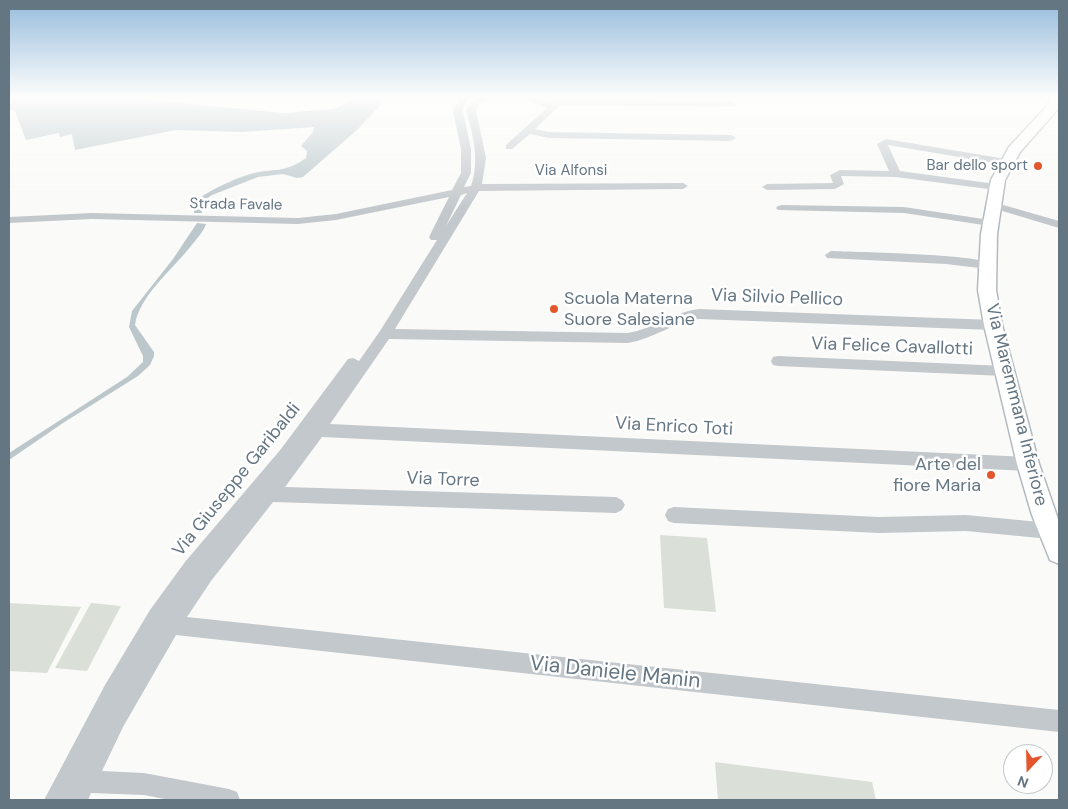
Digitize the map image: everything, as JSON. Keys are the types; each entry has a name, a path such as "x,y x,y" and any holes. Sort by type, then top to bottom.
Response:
{"main road":[{"name":"Via Maremmana Inferiore","path":"1027,135 1006,162 993,205 988,265 988,297 1004,371 1028,464 1050,531 1059,552"}],"street":[{"name":"Via Giuseppe Garibaldi","path":"55,800 112,692 157,617 191,568 287,454 375,333 434,240 460,190 466,173 467,156 463,135"},
{"name":"Via Giuseppe Garibaldi","path":"80,790 115,719 170,625 204,575 270,494 318,430 386,334 476,187 481,177 483,161 477,135"},
{"path":"509,147 524,135"},
{"path":"548,135 731,138"},
{"path":"896,174 883,146 884,142 1006,162"},
{"path":"767,187 835,186 839,184 835,175 840,173 896,174 1059,225"},
{"name":"Via Alfonsi","path":"460,190 476,187 683,186"},
{"name":"Strada Favale","path":"11,222 92,216 298,221 336,217 373,210 420,201 460,190"},
{"path":"782,208 904,210 993,205"},
{"path":"831,255 946,260 988,265"},
{"name":"Via Silvio Pellico","path":"386,334 628,338 649,333 678,317 699,314 993,325"},
{"name":"Via Felice Cavallotti","path":"778,361 1004,371"},
{"name":"Via Enrico Toti","path":"318,430 1028,464"},
{"name":"Via Torre","path":"270,494 616,505"},
{"path":"674,515 885,525 966,523 1050,531"},
{"name":"Via Daniele Manin","path":"170,625 1059,721"},
{"path":"80,790 144,784 229,800"}],"shaded area":[{"path":"24,135 51,135 26,140"},
{"path":"72,135 152,135 75,150"},
{"path":"311,135 352,135 303,177 297,178 283,174 258,177 212,195 206,199 201,208 202,213 194,213 194,203 222,185 254,173 286,168 299,163 306,158 307,151 301,146"},
{"path":"197,223 206,224 184,255 150,293 138,314 135,325 154,352 150,365 138,376 63,423 9,460 9,453 127,377 143,362 143,356 129,327 132,311 173,259"},
{"path":"660,535 707,538 716,612 664,608"},
{"path":"9,603 81,607 47,673 9,671"},
{"path":"91,603 121,606 87,671 55,668"},
{"path":"715,762 872,782 876,800 718,800"}],"place":[{"name":"Bar dello sport","path":"1038,166"},
{"name":"Scuola Materna Suore Salesiane","path":"554,309"},
{"name":"Arte del fiore Maria","path":"991,475"}]}
